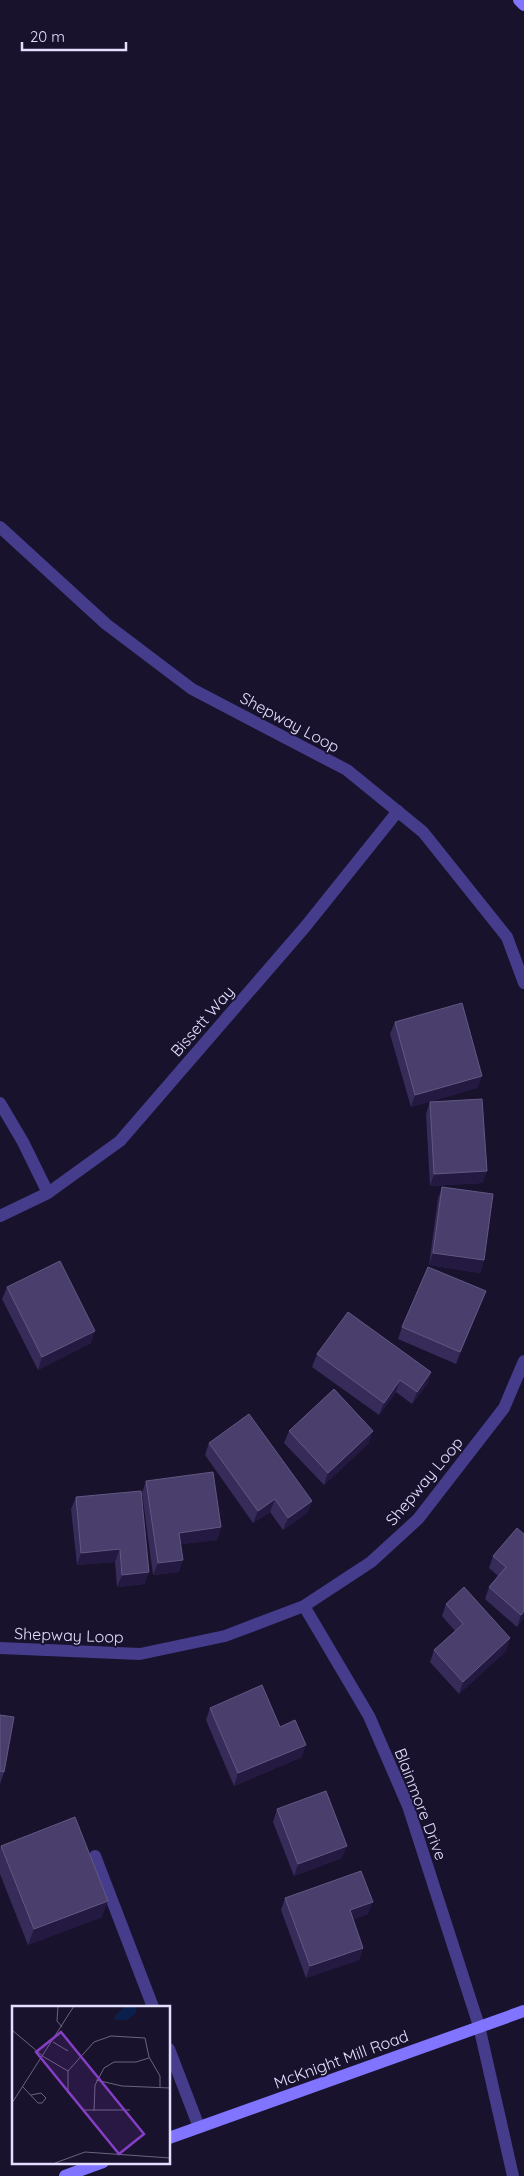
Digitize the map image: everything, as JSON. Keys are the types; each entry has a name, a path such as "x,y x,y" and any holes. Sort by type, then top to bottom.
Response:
{"street":[{"path":"519,0 524,5"},
{"name":"Shepway Loop","path":"0,527 106,624 192,689 347,770 423,832 506,937 524,983"},
{"name":"Bissett Way","path":"0,1216 48,1193 120,1141 305,927 398,811"},
{"path":"0,1103 23,1142 48,1193"},
{"name":"Shepway Loop","path":"0,1648 140,1654 225,1636 304,1606 371,1562 418,1519 504,1408 524,1361"},
{"name":"Blainmore Drive","path":"304,1606 369,1716 408,1806 479,2026 513,2176"},
{"path":"95,1856 153,2006"},
{"name":"McKnight Mill Road","path":"170,2138 524,2010"},
{"path":"170,2052 199,2128"},
{"path":"65,2176 98,2164"}],"building":[{"path":"462,1003 482,1076 415,1095 395,1022"},
{"path":"482,1099 487,1171 434,1174 430,1102"},
{"path":"442,1187 493,1194 484,1260 433,1253"},
{"path":"60,1261 95,1331 42,1357 7,1287"},
{"path":"428,1267 486,1291 460,1352 402,1327"},
{"path":"348,1312 431,1372 417,1392 400,1380 384,1403 317,1354"},
{"path":"334,1389 373,1431 328,1473 289,1431"},
{"path":"249,1414 312,1501 288,1518 275,1499 258,1511 209,1443"},
{"path":"213,1472 221,1527 179,1533 183,1560 158,1563 146,1481"},
{"path":"141,1491 149,1572 122,1575 120,1549 81,1553 76,1497"},
{"path":"517,1528 524,1534 524,1611 521,1615 489,1587 506,1567 493,1556"},
{"path":"464,1587 510,1638 463,1682 434,1650 463,1624 446,1604"},
{"path":"262,1685 280,1727 295,1720 306,1745 238,1773 210,1708"},
{"path":"0,1715 14,1717 4,1772 0,1771"},
{"path":"326,1791 347,1846 298,1864 277,1809"},
{"path":"75,1817 108,1901 34,1929 1,1846"},
{"path":"361,1871 373,1902 350,1910 363,1948 310,1966 285,1898"}]}
